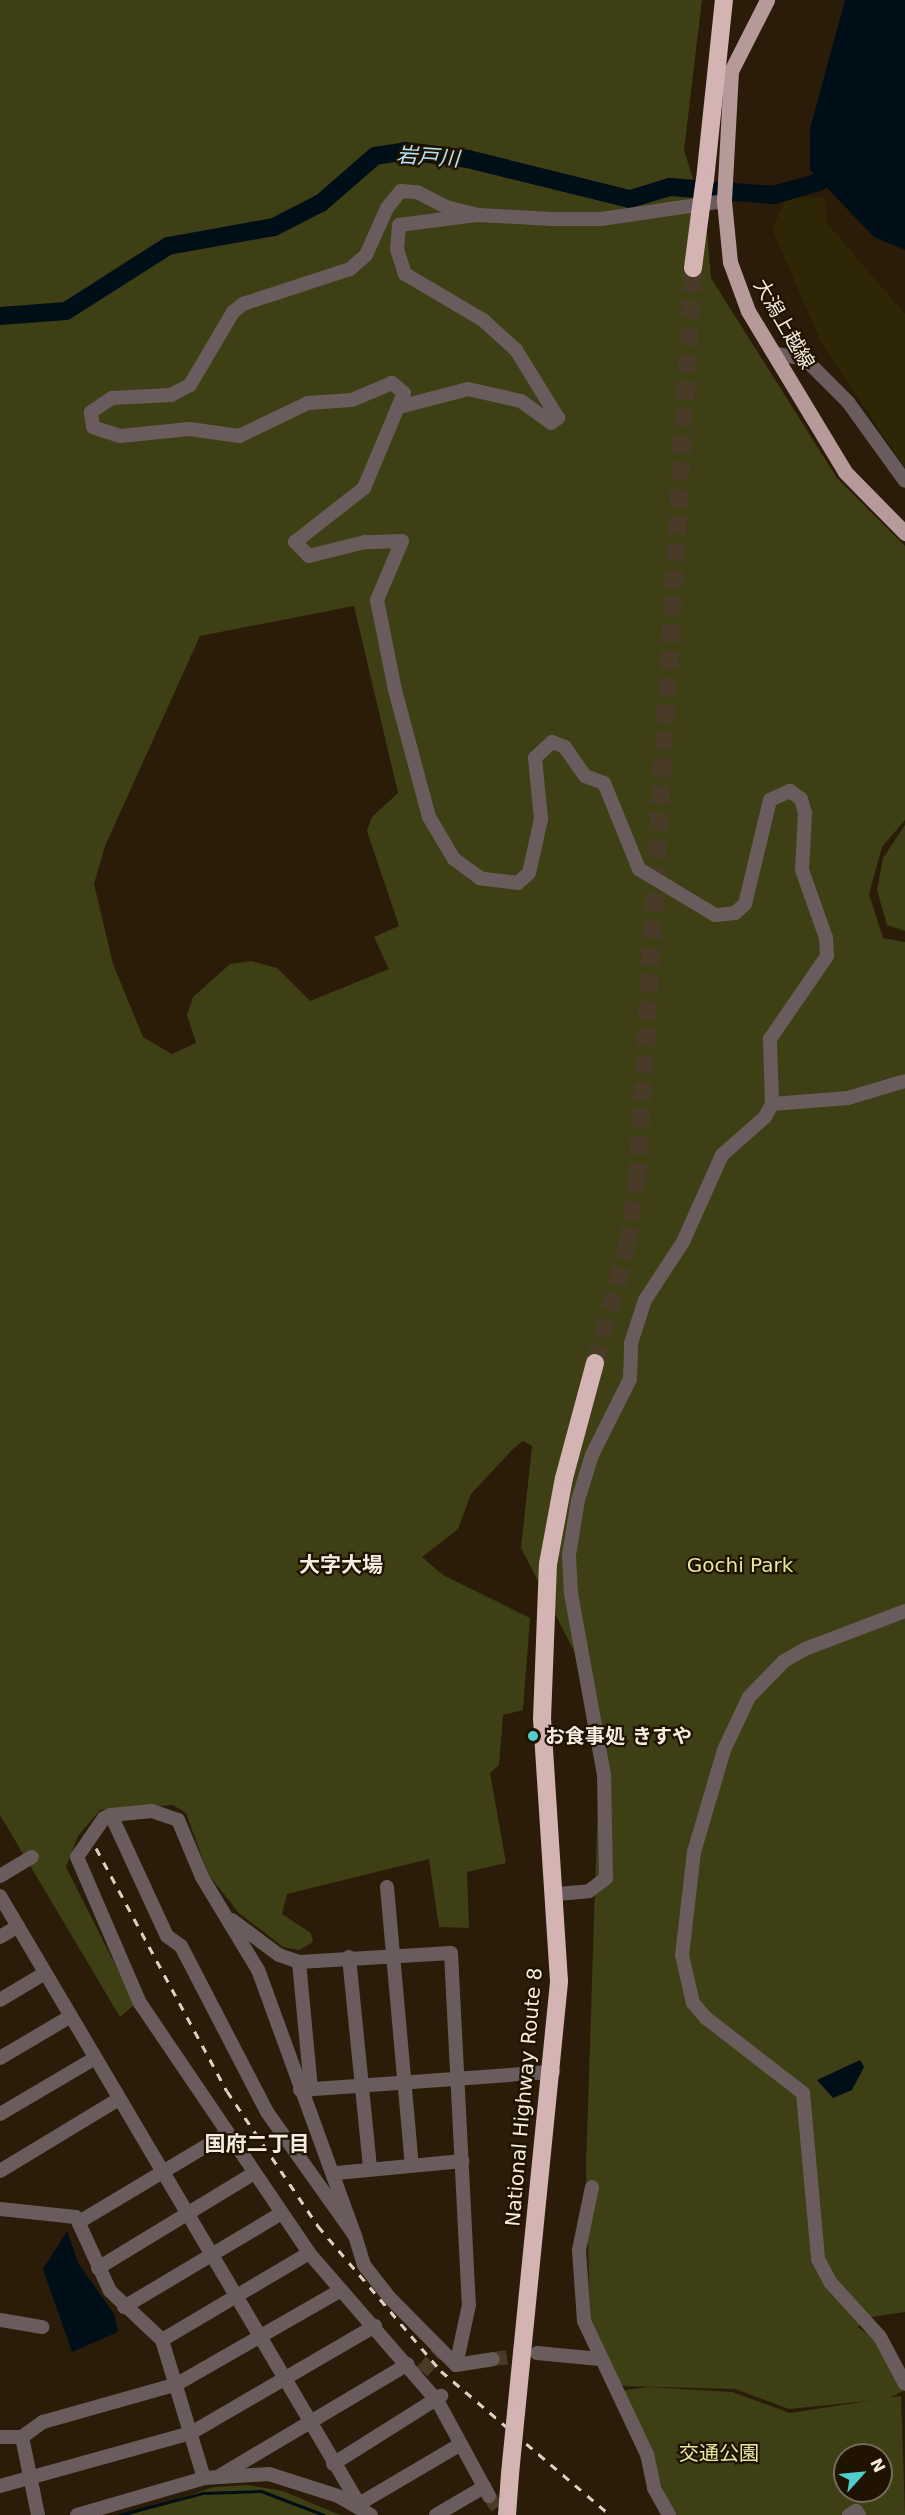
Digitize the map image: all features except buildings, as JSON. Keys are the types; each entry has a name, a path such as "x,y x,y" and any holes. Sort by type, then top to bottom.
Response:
{"highway":[{"path":"693,268 705,180 724,0"},
{"name":"National Highway Route 8","path":"507,2515 553,2072 557,1894 542,1719 548,1564 564,1478 595,1363"}],"main road":[{"name":"大潟上越線","path":"767,0 731,71 724,201 735,281 845,472 905,533"}],"street":[{"path":"557,1894 589,1891 606,1878 604,1775 569,1555 585,1473 630,1379 631,1343 645,1300 683,1242 722,1155 761,1123 772,1104 770,1039 827,956 826,938 802,870 805,813 801,799 778,792 770,800 745,904 725,917 639,869 604,783 585,776 559,743 542,747 535,758 541,819 529,873 518,883 480,878 454,859 429,817 377,611 377,600 403,549 402,541 365,542 309,556 295,542 358,496 404,393 392,383 352,400 308,403 239,435 189,429 120,436 102,432 90,420 96,404 112,398 171,395 190,385 223,323 243,304 350,269 366,255 387,208 401,191 417,192 446,207 479,215 601,219 724,201"},
{"path":"399,407 468,389 521,401 551,423 558,418 516,350 483,320 405,274 397,249 399,225 417,219 447,223 479,215"},
{"path":"777,354 805,359 848,402 905,481"},
{"path":"772,1104 848,1098 905,1082"},
{"path":"905,1611 805,1649 784,1661 749,1696 724,1750 694,1852 682,1955 693,2003 706,2018 803,2093 818,2259 830,2282 880,2337 905,2384"},
{"path":"111,1815 167,1936 181,1946 267,2112 355,2236"},
{"path":"436,2515 486,2491 438,2402 408,2364 309,2253 251,2175 140,2002 123,1953 77,1865 88,1836 111,1815 172,1815 202,1877 232,1920 258,1970 305,2090 364,2265 388,2296 456,2365"},
{"path":"0,1876 32,1857"},
{"path":"387,1887 396,1954 412,2165"},
{"path":"0,1896 308,2422 364,2509"},
{"path":"232,1920 279,1955 299,1962 396,1954 451,1953 469,2305 456,2365"},
{"path":"0,1937 18,1926"},
{"path":"349,1957 359,2087 370,2169"},
{"path":"299,1962 305,2090"},
{"path":"0,2000 45,1972"},
{"path":"0,2058 71,2016"},
{"path":"0,2114 95,2058"},
{"path":"305,2090 553,2072"},
{"path":"0,2171 119,2099"},
{"path":"79,2222 226,2134"},
{"path":"337,2173 462,2160"},
{"path":"98,2268 251,2175"},
{"path":"592,2187 579,2250 584,2321 647,2454 654,2488 669,2515"},
{"path":"0,2209 40,2217 72,2216 79,2222 98,2268 124,2307 162,2340 204,2478"},
{"path":"124,2307 280,2214"},
{"path":"162,2340 309,2253"},
{"path":"0,2437 22,2437 43,2422 177,2384 341,2290"},
{"path":"0,2320 42,2327"},
{"path":"0,2486 191,2433 375,2326"},
{"path":"537,2354 600,2358"},
{"path":"456,2365 493,2359"},
{"path":"218,2476 408,2364"},
{"path":"333,2464 438,2402 441,2394 422,2372"},
{"path":"22,2437 38,2515"},
{"path":"364,2509 461,2444"},
{"path":"77,2515 204,2478 269,2474 364,2509"},
{"path":"849,2515 856,2511 859,2515"}],"green space":[{"name":"Gochi Park","path":"0,0 702,0 684,150 706,220 711,278 837,478 905,546 905,820 882,847 869,894 883,938 905,942 905,2312 865,2318 858,2327 874,2339 903,2391 888,2399 789,2409 735,2389 618,2386 590,2324 586,2167 599,1766 575,1653 521,1548 532,1446 523,1441 513,1449 471,1494 458,1529 422,1557 443,1575 530,1618 523,1710 503,1715 499,1765 490,1773 506,1863 467,1872 469,1928 439,1927 429,1859 287,1894 282,1914 311,1933 313,1942 299,1950 283,1947 239,1913 208,1874 186,1813 173,1805 100,1810 78,1836 66,1867 135,2004 120,2017 0,1815","holes":["354,606 398,793 372,817 367,831 399,926 374,937 389,969 310,1001 277,968 251,961 230,964 193,997 187,1015 196,1043 172,1054 143,1037 113,964 94,884 105,846 200,636"]},
{"path":"905,825 905,931 887,925 877,890 883,858"},
{"name":"交通公園","path":"648,2387 732,2392 790,2413 901,2396 905,2515 862,2515 857,2506 841,2515 675,2515 618,2391"},
{"path":"248,2485 283,2491 340,2515 130,2515 214,2487"}],"sand":[{"path":"825,197 827,223 905,314 905,468 823,346 772,229 786,199"}],"shaded area":[{"path":"845,0 905,0 905,250 874,237 810,170 810,129"},
{"path":"860,2060 864,2067 852,2090 833,2098 817,2080"},
{"path":"67,2231 78,2263 114,2314 118,2332 72,2352 43,2269"}],"waterway":[{"name":"岩戸川","path":"0,316 66,311 168,246 274,227 321,203 375,156 405,151 468,159 630,199 670,187 774,195 819,182"},
{"path":"119,2515 203,2493 261,2491 324,2515"}],"tunnel":[{"path":"595,1363 627,1246 637,1181 693,268"},
{"path":"422,2372 440,2351"},
{"path":"493,2359 528,2355"},
{"path":"489,2496 503,2515"}],"railway":[{"path":"96,1848 227,2091 318,2226 441,2371 610,2515"}],"place":[{"name":"お食事処 きすや","path":"533,1736"}],"district":[{"name":"大字大場","path":"341,1565"},
{"name":"国府二丁目","path":"257,2144"}]}
